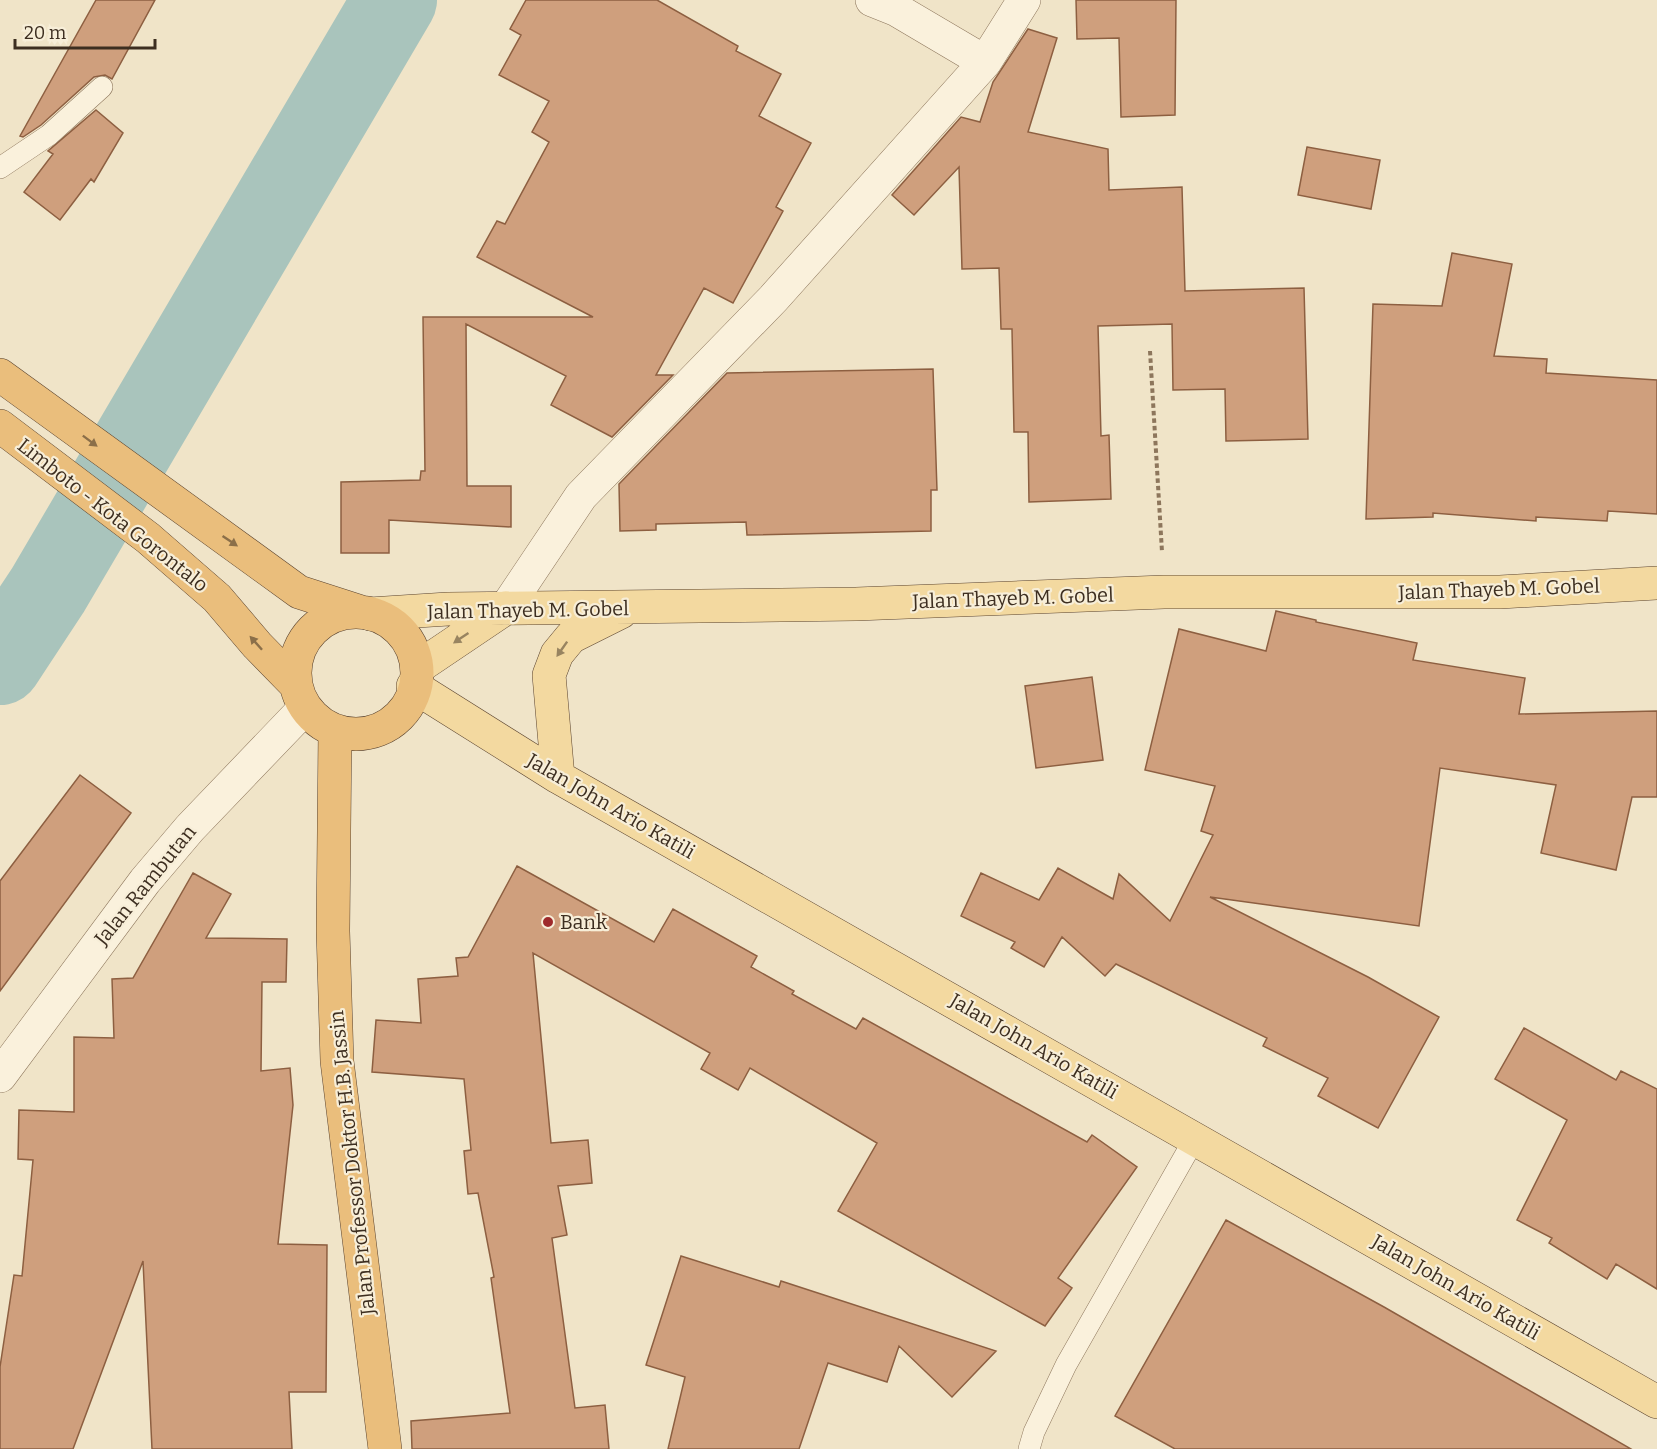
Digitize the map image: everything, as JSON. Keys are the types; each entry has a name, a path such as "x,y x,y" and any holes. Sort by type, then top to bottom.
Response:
{"highway":[{"path":"0,375 181,509 299,592 365,613 389,621 405,634 415,651 415,677 405,709 392,724 364,735 335,731 314,718 301,696 299,652 309,635 323,622 341,614 365,613"},
{"name":"Limboto - Kota Gorontalo","path":"11,435 148,538 217,597 301,696"},
{"name":"Jalan Professor Doktor H.B. Jassin","path":"335,731 333,931 338,1060 385,1449"}],"main road":[{"name":"Jalan Thayeb M. Gobel","path":"365,613 506,608 628,609 856,604 1164,592 1500,592 1657,583"},
{"path":"415,677 506,608"},
{"path":"558,777 549,675 557,654 571,637 628,609"},
{"name":"Jalan John Ario Katili","path":"415,677 558,777 1657,1402"}],"street":[{"path":"872,0 897,10 985,62"},
{"path":"506,608 581,496 773,299 985,62 1024,0"},
{"name":"Jalan Rambutan","path":"0,1076 145,881 301,696"}],"lane":[{"path":"0,168 49,135 102,87"},
{"path":"1029,1449 1066,1365 1195,1138"}],"path":[{"path":"1150,351 1164,592"}],"building":[{"path":"96,0 155,0 112,79 105,75 94,77 41,125 23,137 20,136"},
{"path":"526,0 657,0 738,46 736,51 781,74 759,116 811,143 776,207 783,211 733,303 704,288 656,375 673,375 612,437 551,405 566,376 466,324 467,486 511,486 511,527 389,520 389,553 341,553 341,482 420,480 421,471 425,471 423,317 593,317 477,257 497,221 505,224 549,142 532,132 549,101 499,75 521,35 510,29"},
{"path":"1076,0 1176,0 1175,115 1121,117 1119,38 1077,39"},
{"path":"1028,29 1057,38 1028,132 1108,149 1109,190 1182,187 1185,291 1304,288 1308,439 1226,441 1225,389 1173,390 1172,324 1098,326 1101,436 1109,435 1111,499 1029,502 1028,432 1014,432 1012,329 1001,329 999,268 962,269 959,167 914,215 892,195 961,117 980,122 993,82"},
{"path":"96,110 123,133 94,182 91,179 60,220 24,192 53,154 48,151"},
{"path":"1307,147 1380,160 1371,209 1298,195"},
{"path":"1452,253 1512,264 1494,356 1547,359 1546,373 1657,380 1657,514 1608,511 1607,521 1536,517 1536,521 1433,513 1433,517 1366,519 1373,304 1442,306"},
{"path":"933,369 937,490 931,490 931,531 747,535 746,522 656,524 656,530 620,531 619,484 727,373"},
{"path":"1276,611 1316,620 1316,622 1417,643 1413,660 1525,678 1519,714 1657,711 1657,797 1632,797 1616,870 1541,853 1556,785 1440,768 1419,926 1210,897 1368,977 1439,1017 1378,1128 1318,1096 1328,1078 1263,1046 1267,1038 1116,964 1105,976 1062,937 1044,967 1011,948 1015,942 961,916 981,873 1039,900 1058,868 1113,899 1119,874 1170,921 1213,835 1201,831 1215,786 1145,770 1179,629 1266,651"},
{"path":"1092,677 1103,760 1036,768 1025,686"},
{"path":"80,775 131,813 0,991 0,881"},
{"path":"517,866 654,942 673,909 757,956 751,967 794,991 792,994 856,1029 863,1018 1087,1142 1092,1135 1137,1167 1058,1278 1072,1288 1045,1326 838,1211 877,1143 750,1068 738,1090 701,1069 710,1053 533,953 551,1143 588,1140 592,1183 558,1186 567,1235 552,1238 575,1408 605,1405 609,1449 412,1449 411,1421 510,1413 491,1278 494,1277 478,1193 468,1194 464,1151 471,1150 464,1079 372,1072 376,1020 421,1023 418,979 458,976 456,958 468,957"},
{"path":"193,873 231,894 206,938 287,939 286,982 262,982 261,1071 290,1068 293,1105 278,1244 327,1245 326,1392 289,1392 292,1449 152,1449 143,1261 73,1449 0,1449 0,1367 14,1275 22,1276 33,1160 18,1159 19,1110 74,1112 74,1037 114,1038 112,979 133,978"},
{"path":"1524,1028 1616,1080 1621,1071 1657,1089 1657,1289 1616,1264 1607,1279 1549,1243 1552,1238 1517,1220 1567,1120 1495,1079"},
{"path":"1226,1220 1384,1307 1631,1449 1175,1449 1115,1416"},
{"path":"681,1256 779,1287 781,1281 996,1351 952,1397 899,1346 887,1382 828,1363 799,1449 668,1449 685,1377 646,1365"}],"waterway":[{"path":"0,663 48,590 395,0"}],"place":[{"name":"Bank","path":"548,922"}]}
